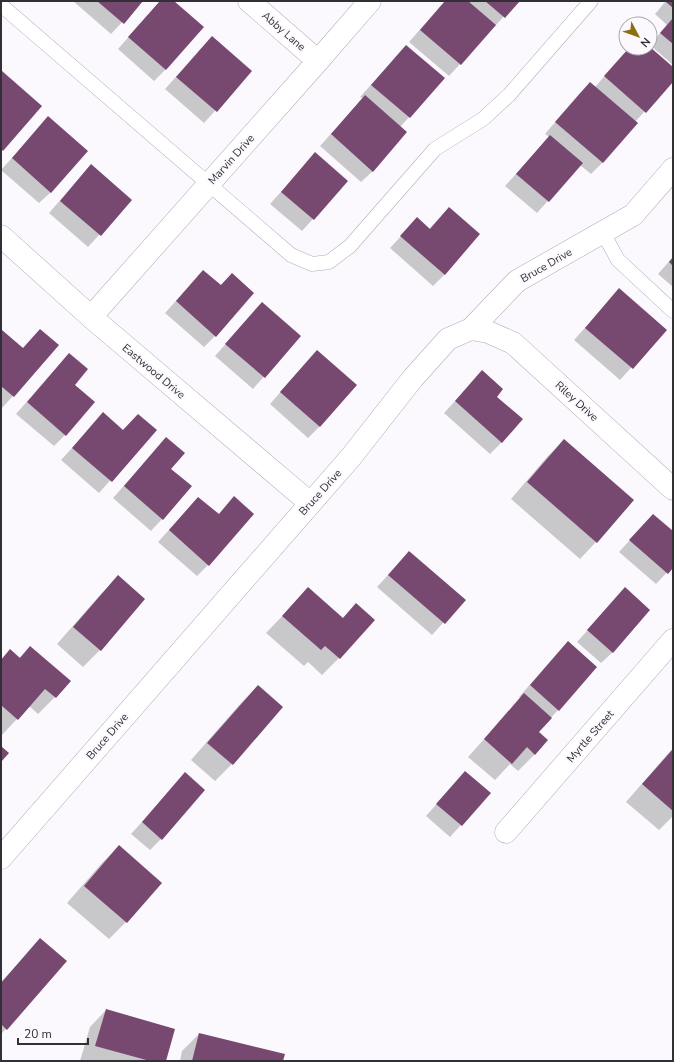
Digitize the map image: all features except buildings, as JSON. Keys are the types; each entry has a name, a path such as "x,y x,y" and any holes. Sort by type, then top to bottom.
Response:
{"street":[{"name":"Abby Lane","path":"249,1 318,61"},
{"name":"Marvin Drive","path":"91,317 370,1"},
{"name":"Bruce Drive","path":"1,858 351,457 413,378 448,339 471,329 517,282 633,215 673,169"},
{"name":"Eastwood Drive","path":"1,236 91,317 310,503"},
{"name":"Riley Drive","path":"471,329 488,332 513,343 673,489"},
{"name":"Myrtle Street","path":"506,832 673,640"}],"lane":[{"path":"1,5 291,255 312,264 328,262 350,246 435,149 483,119 509,95 591,1"},
{"path":"603,233 618,260 673,311"}]}
